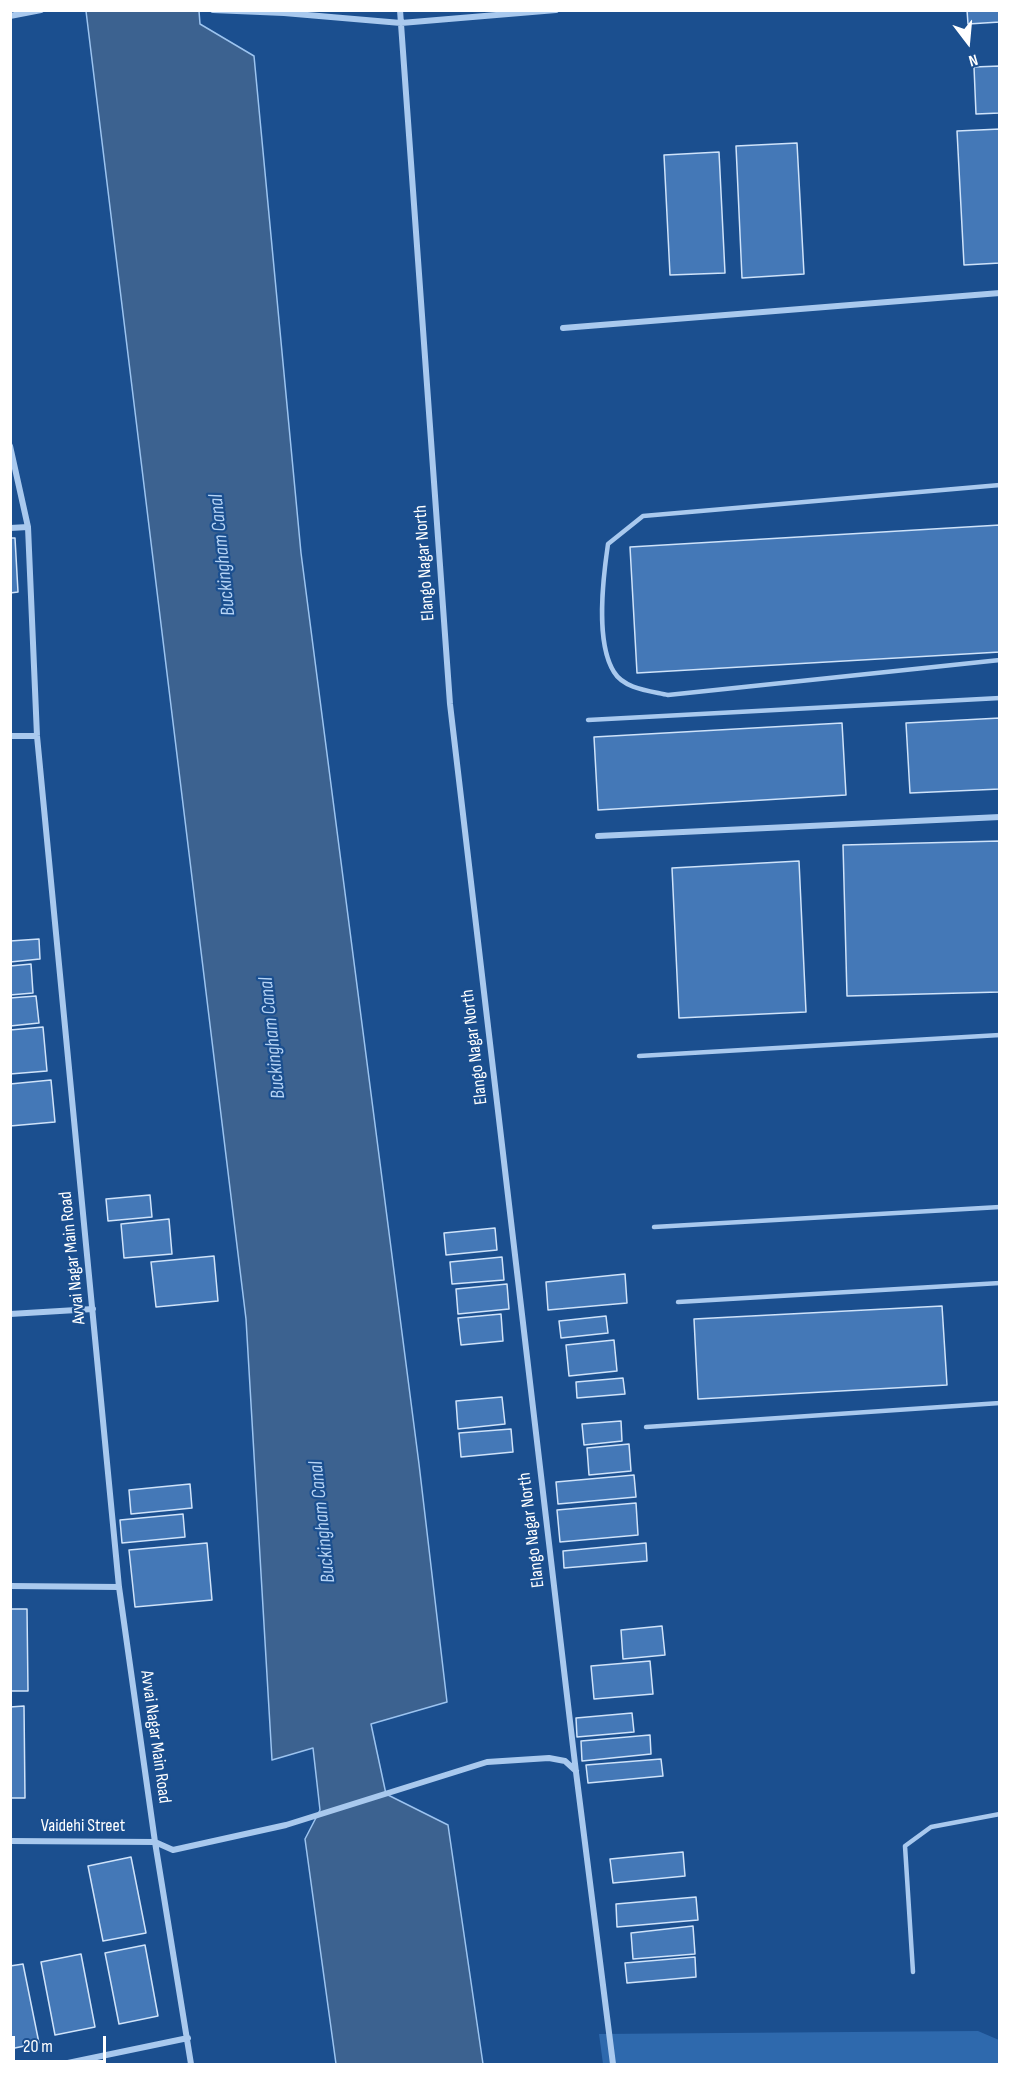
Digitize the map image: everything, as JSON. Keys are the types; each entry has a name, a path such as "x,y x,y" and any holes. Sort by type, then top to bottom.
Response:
{"street":[{"path":"10,16 41,10"},
{"path":"213,10 284,13 401,23 556,10"},
{"name":"Elango Nagar North","path":"400,10 450,704 576,1772 613,2064"},
{"path":"563,328 999,293"},
{"name":"Avvai Nagar Main Road","path":"10,446 28,527 37,736 119,1587 155,1842 191,2064"},
{"path":"10,528 28,527"},
{"path":"10,736 37,736"},
{"path":"598,836 999,817"},
{"path":"10,1314 93,1309"},
{"path":"10,1586 119,1587"},
{"name":"Vaidehi Street","path":"10,1841 155,1842 172,1850 286,1825 487,1762 549,1758 565,1761 576,1772"},
{"path":"63,2064 188,2038"}],"lane":[{"path":"999,485 643,516 608,544 601,590 606,650 614,674 635,688 668,695 999,660"},
{"path":"588,720 999,698"},
{"path":"639,1056 999,1035"},
{"path":"654,1227 999,1207"},
{"path":"678,1302 999,1283"},
{"path":"646,1427 999,1403"},
{"path":"914,1972 904,1846 931,1827 999,1814"}],"shaded area":[{"path":"978,2031 999,2040 999,2064 603,2064 599,2034"}],"water":[{"name":"Buckingham Canal","path":"86,11 199,11 200,24 254,56 301,553 419,1464 447,1702 371,1724 386,1794 448,1825 483,2064 336,2064 305,1839 320,1810 313,1748 272,1760 246,1319"}],"building":[{"path":"967,10 1000,10 1000,22 968,24"},
{"path":"1000,66 1000,113 976,114 974,67"},
{"path":"1000,129 1000,263 964,265 957,131"},
{"path":"797,143 804,274 742,278 736,146"},
{"path":"719,152 725,273 670,275 664,155"},
{"path":"1000,525 1000,652 637,673 630,547"},
{"path":"10,538 15,538 18,592 10,593"},
{"path":"1000,718 1000,789 910,793 906,723"},
{"path":"842,723 846,795 598,810 594,737"},
{"path":"1000,841 1000,992 847,996 843,845"},
{"path":"799,861 806,1012 679,1018 672,868"},
{"path":"39,939 40,959 10,962 10,941"},
{"path":"31,964 33,993 10,995 10,966"},
{"path":"36,996 39,1023 10,1026 10,998"},
{"path":"43,1027 47,1071 10,1074 10,1030"},
{"path":"51,1080 55,1122 10,1126 10,1084"},
{"path":"150,1195 152,1217 108,1221 106,1199"},
{"path":"169,1219 172,1254 124,1258 121,1224"},
{"path":"495,1228 497,1250 446,1255 444,1233"},
{"path":"214,1256 218,1301 156,1307 151,1262"},
{"path":"502,1257 504,1280 452,1284 450,1262"},
{"path":"625,1274 627,1303 548,1310 546,1282"},
{"path":"507,1284 509,1309 458,1314 456,1289"},
{"path":"942,1306 947,1385 698,1399 694,1319"},
{"path":"501,1314 503,1341 461,1345 458,1318"},
{"path":"606,1316 608,1333 561,1338 559,1321"},
{"path":"614,1340 617,1371 569,1376 566,1345"},
{"path":"623,1378 625,1394 577,1398 576,1382"},
{"path":"502,1397 505,1424 458,1429 456,1401"},
{"path":"621,1421 622,1441 584,1445 582,1424"},
{"path":"511,1429 513,1452 461,1457 459,1433"},
{"path":"629,1444 631,1471 589,1475 587,1448"},
{"path":"634,1475 636,1497 558,1504 556,1482"},
{"path":"190,1484 192,1508 131,1514 129,1490"},
{"path":"636,1503 638,1535 560,1542 557,1510"},
{"path":"183,1514 185,1537 122,1543 120,1520"},
{"path":"207,1543 212,1600 135,1607 129,1550"},
{"path":"646,1543 647,1561 564,1568 563,1551"},
{"path":"10,1609 27,1609 28,1691 10,1691"},
{"path":"662,1626 665,1655 623,1659 621,1630"},
{"path":"650,1661 653,1694 594,1699 591,1666"},
{"path":"24,1706 25,1798 10,1798 10,1707"},
{"path":"632,1713 634,1732 577,1737 576,1718"},
{"path":"650,1735 651,1754 582,1761 581,1741"},
{"path":"661,1759 663,1776 588,1783 586,1765"},
{"path":"683,1852 685,1876 613,1883 610,1859"},
{"path":"131,1857 146,1933 103,1941 88,1866"},
{"path":"696,1897 698,1920 617,1927 616,1904"},
{"path":"693,1926 695,1954 633,1959 631,1933"},
{"path":"145,1945 158,2016 119,2024 105,1953"},
{"path":"81,1954 95,2027 55,2035 41,1962"},
{"path":"695,1957 696,1977 627,1983 625,1963"},
{"path":"23,1964 39,2043 10,2049 10,1966"}]}
